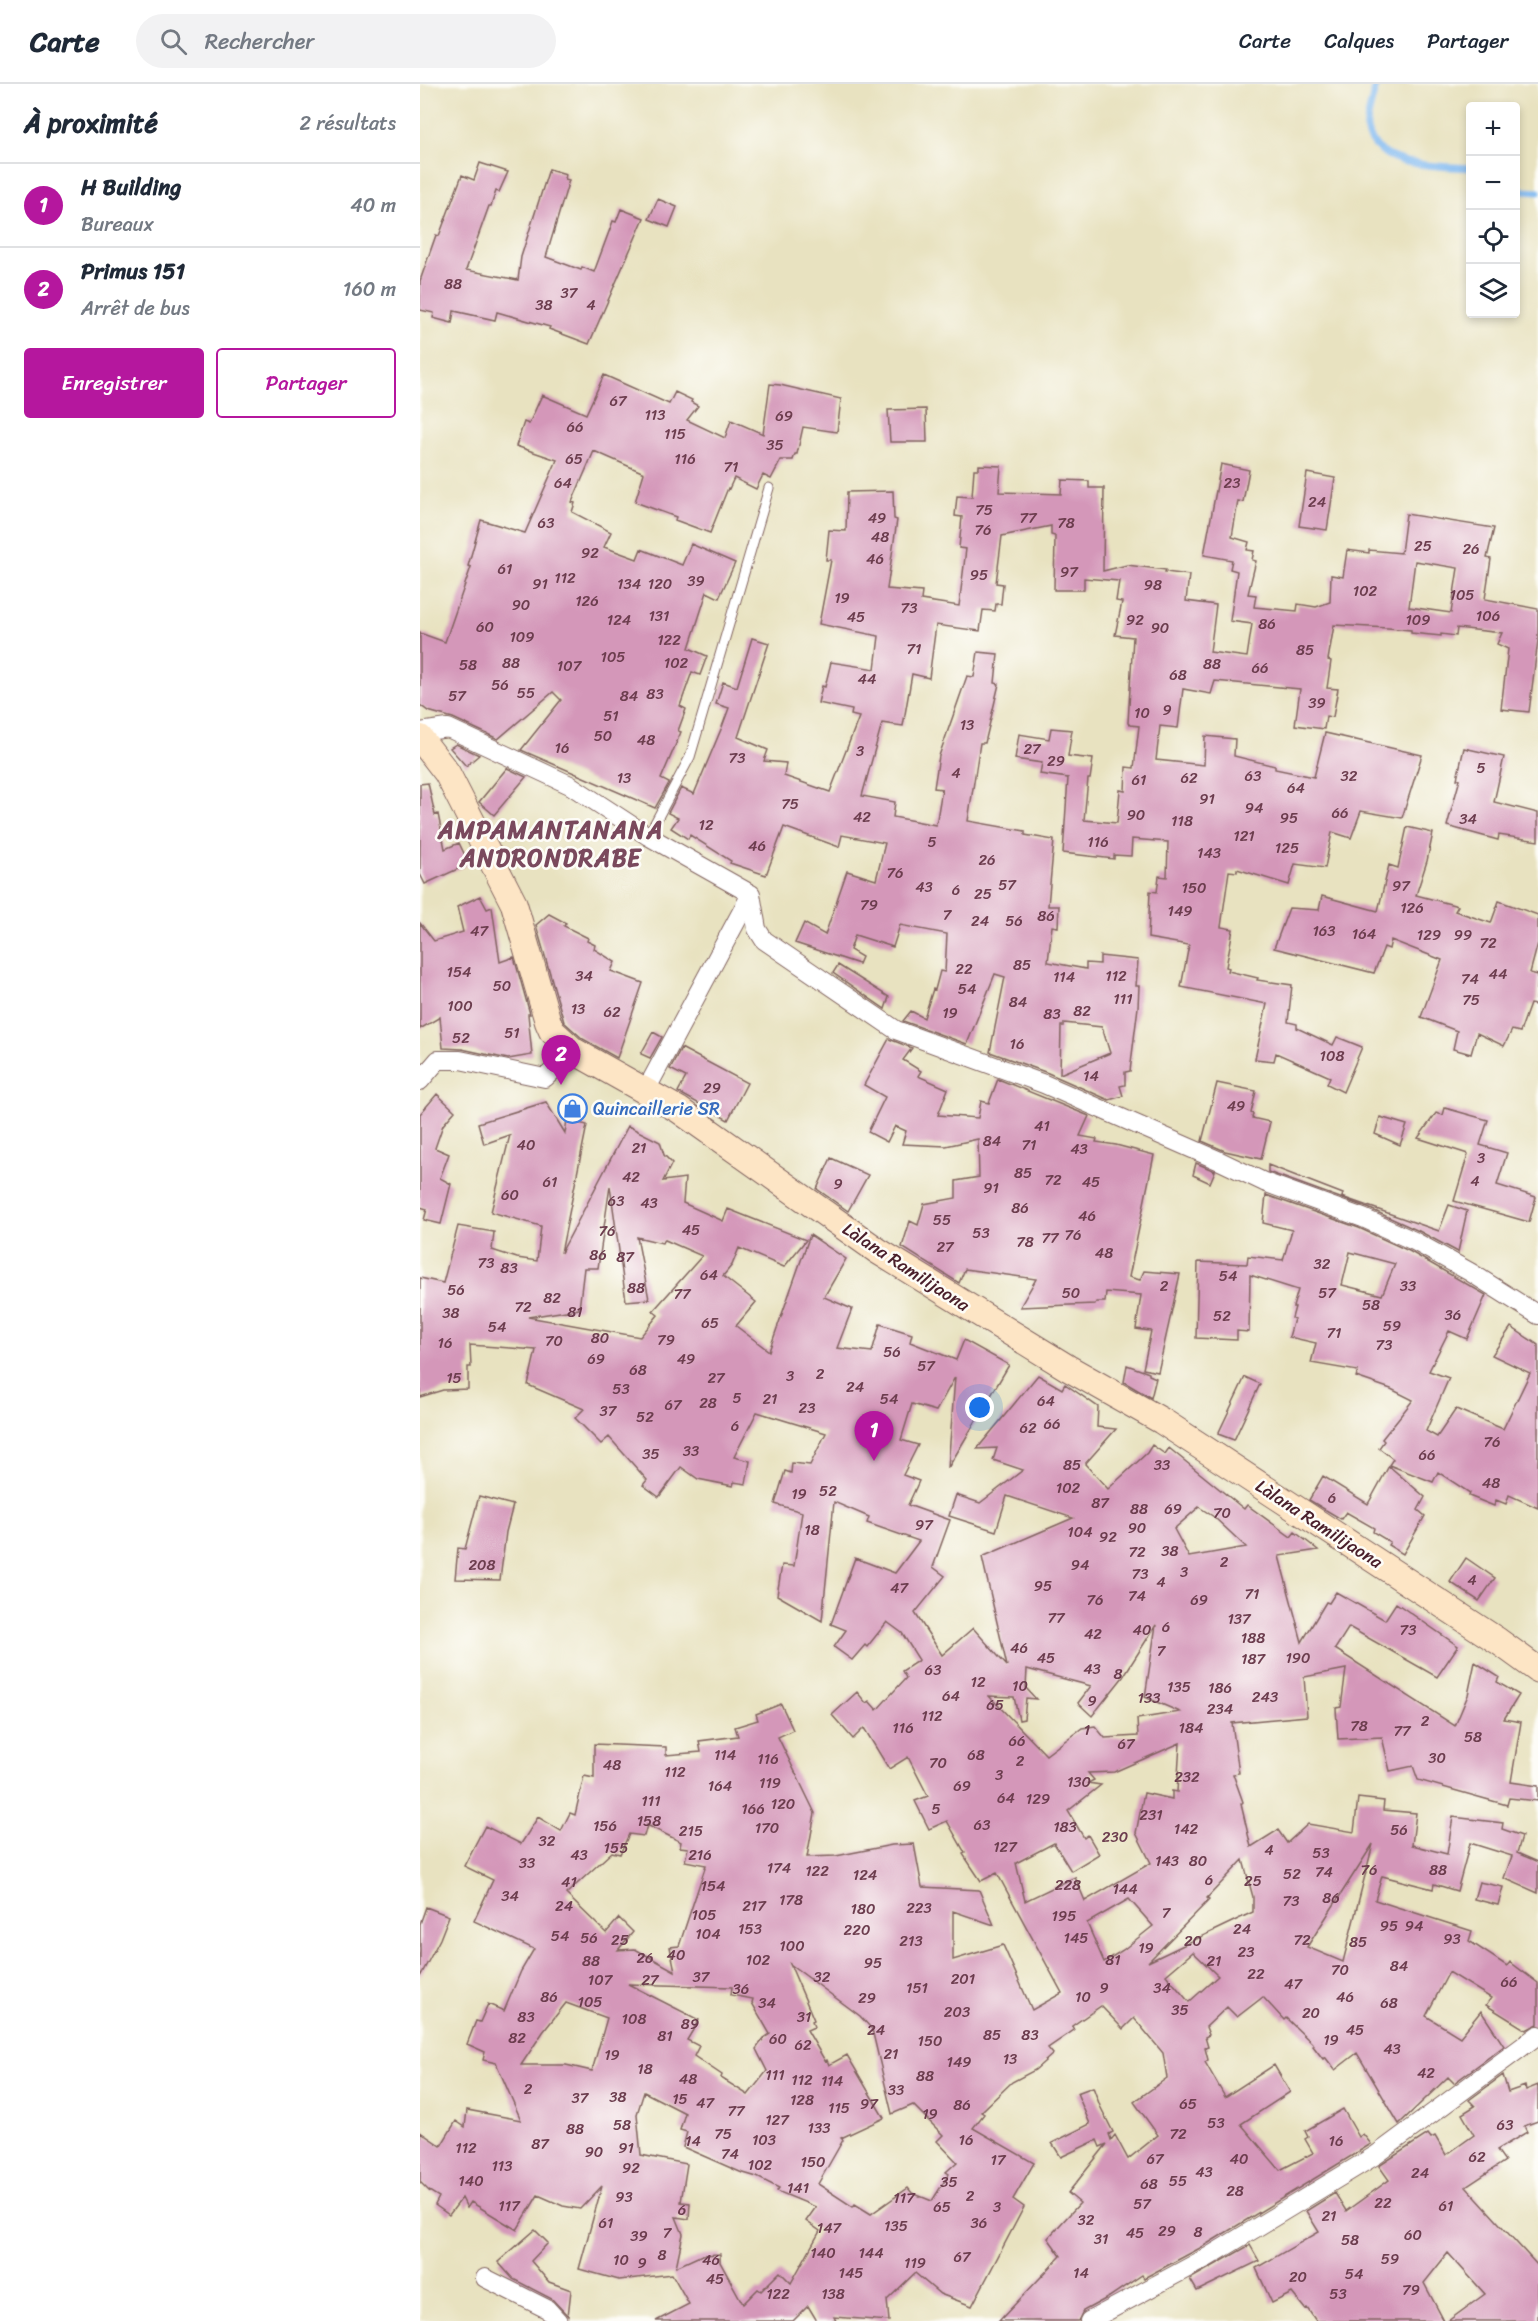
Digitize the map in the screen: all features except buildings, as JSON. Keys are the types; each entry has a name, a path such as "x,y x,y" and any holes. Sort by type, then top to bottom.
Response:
{"street":[{"path":"420,732 448,728 570,785 648,836 751,894"},
{"name":"Làlana Ramilijaona","path":"420,738 447,773 514,904 548,1022 552,1031 574,1051 679,1110 878,1251 1068,1368 1162,1421 1498,1641 1538,1670"},
{"path":"645,1092 751,894"},
{"path":"751,894 757,929 764,940 896,1030 1044,1084 1264,1182 1363,1218 1414,1241 1470,1272 1538,1315"},
{"path":"420,1082 438,1060 460,1060 545,1078 574,1051"},
{"path":"1089,2321 1217,2252 1376,2155 1538,2035"},
{"path":"485,2278 547,2309 558,2321"}],"lane":[{"path":"648,836 690,758 769,488"}],"waterway":[{"path":"1376,84 1367,126 1373,143 1383,152 1410,163 1466,168"},
{"path":"1520,189 1538,192"}],"place":[{"name":"Primus 151","path":"561,1085"},
{"name":"Quincaillerie SR","path":"572,1109"},
{"name":"H Building","path":"874,1461"}],"district":[{"name":"AMPAMANTANANA ANDRONDRABE","path":"551,844"}]}
